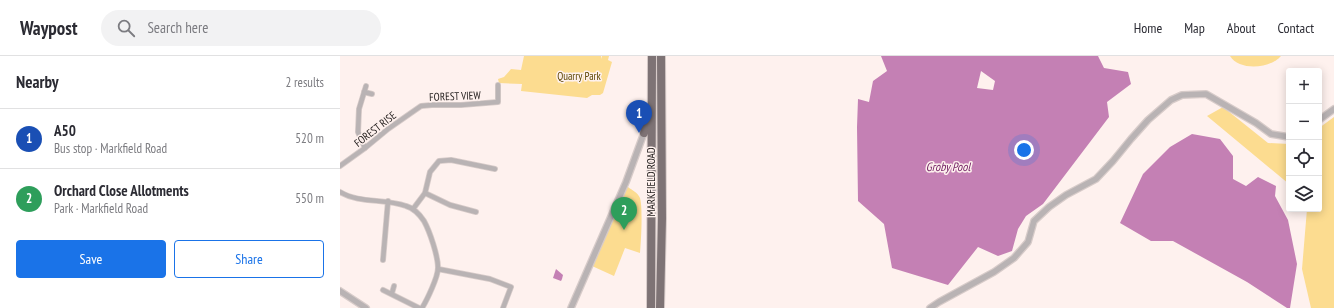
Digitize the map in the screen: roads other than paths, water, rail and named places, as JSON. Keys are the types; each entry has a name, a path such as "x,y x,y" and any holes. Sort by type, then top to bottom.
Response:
{"highway":[{"name":"MARKFIELD ROAD","path":"651,308 652,56"},
{"name":"MARKFIELD ROAD","path":"660,308 662,218 661,56"},
{"path":"644,133 652,83"}],"street":[{"name":"FOREST VIEW","path":"421,106 455,106 498,102 498,85"},
{"path":"365,148 358,132 360,109 365,89 372,94"},
{"path":"930,308 994,272 1014,258 1028,242 1034,221 1049,206 1096,179 1113,162 1148,120 1175,98 1182,95 1206,94 1256,123 1271,134 1286,136"},
{"name":"FOREST RISE","path":"340,166 421,106"},
{"path":"1322,118 1334,109"},
{"name":"MARKFIELD ROAD","path":"571,308 626,182 644,133"},
{"path":"413,209 425,193 430,172 439,161 451,160 496,169"},
{"path":"340,192 359,199 388,202 413,209 424,221 432,242 438,269 432,288 421,308 383,290"},
{"path":"425,193 450,205 476,212"},
{"path":"383,260 388,202"},
{"path":"438,269 490,279 511,287 503,308"},
{"path":"392,294 394,286"},
{"path":"340,291 366,308"}],"water":[{"name":"Groby Pool","path":"881,56 1098,56 1104,68 1128,72 1131,84 1107,102 1109,117 1043,204 1026,216 1018,229 1012,251 998,256 978,247 948,285 892,268 884,224 858,201 858,99 869,102 873,81 887,71","holes":["981,71 995,81 993,90 977,88"]},
{"path":"1192,134 1220,139 1233,156 1233,179 1246,186 1258,177 1276,186 1275,196 1288,220 1297,264 1290,308 1287,308 1247,282 1173,241 1151,241 1120,223 1143,174 1170,147"},
{"path":"556,269 563,275 561,281 553,278"}],"place":[{"name":"A50","path":"639,133"},
{"name":"Orchard Close Allotments","path":"624,230"}],"park label":[{"name":"Quarry Park","path":"579,76"}]}
